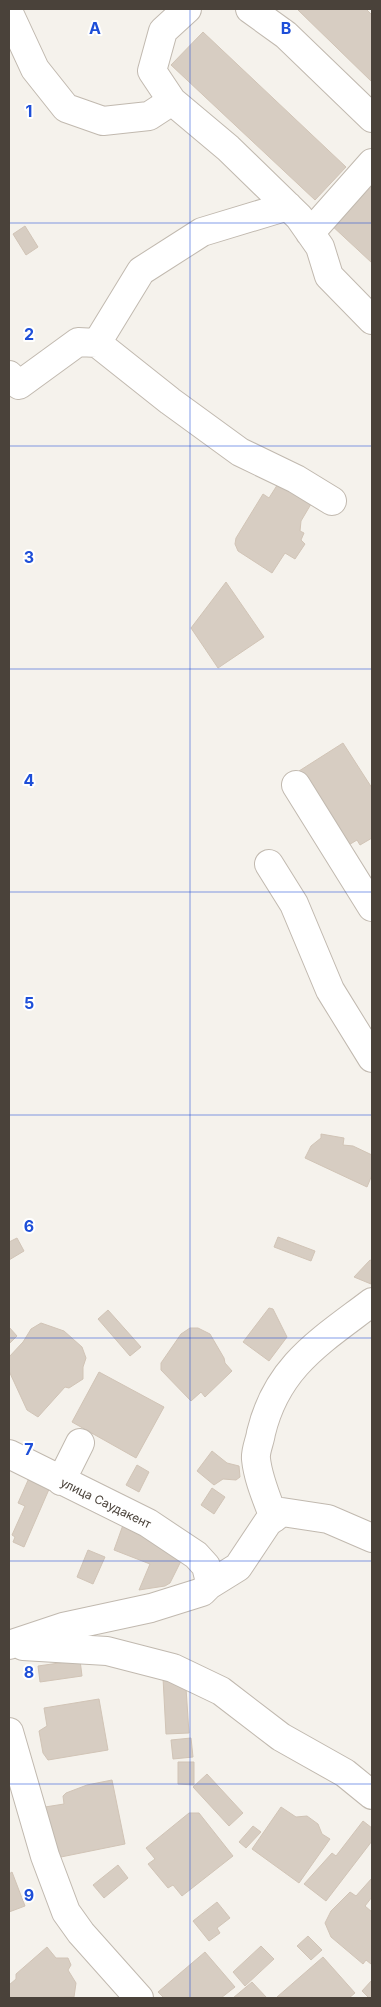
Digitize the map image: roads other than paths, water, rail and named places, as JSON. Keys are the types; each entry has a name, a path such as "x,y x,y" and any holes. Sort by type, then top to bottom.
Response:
{"street":[{"path":"187,9 163,31 152,70 172,101 228,148 299,217 320,247 329,276 372,320"},
{"path":"250,9 286,35 372,118"},
{"path":"9,13 36,69 66,108 103,121 148,116 172,101"},
{"path":"310,233 372,163"},
{"path":"97,343 142,271 202,232 288,206"},
{"path":"9,375 19,385 78,342 97,343 162,396 240,452 296,480 332,501"},
{"path":"296,785 372,907"},
{"path":"269,864 294,904 330,990 372,1058"},
{"path":"274,1518 263,1489 256,1458 267,1410 283,1380 306,1353 372,1302"},
{"path":"61,1481 80,1443"},
{"name":"улица Саудакент","path":"9,1454 148,1523 196,1555 206,1566 209,1584"},
{"path":"9,1645 63,1627 151,1608 202,1592 209,1584 238,1567 268,1522 282,1512 300,1513 328,1520 372,1538"},
{"path":"9,1645 106,1651 173,1668 221,1691 281,1737 345,1773 372,1795"},
{"path":"9,1732 45,1856 66,1912 81,1933 140,1998"}]}
